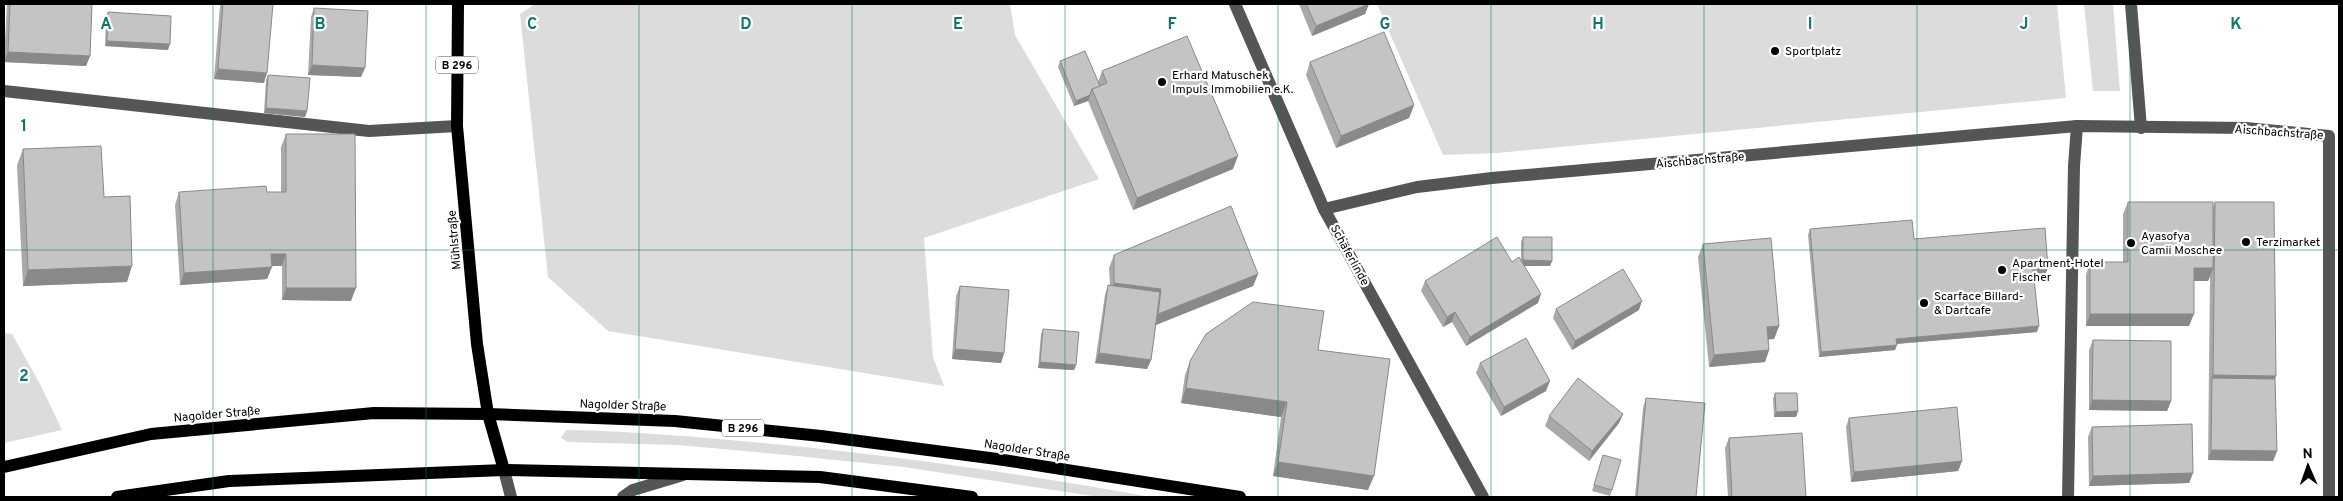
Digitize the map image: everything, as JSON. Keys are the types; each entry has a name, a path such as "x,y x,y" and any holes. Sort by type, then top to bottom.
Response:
{"main road":[{"name":"Mühlstraße","path":"458,4 457,126 477,344 488,414 504,470"},
{"name":"Nagolder Straße","path":"4,467 151,434 374,413 488,414 675,421 821,436 997,459 1240,497"},
{"path":"117,497 228,481 504,470 820,477 972,497"}],"street":[{"name":"Schäferlinde","path":"1235,4 1324,208 1483,497"},
{"path":"2131,4 2141,128"},
{"path":"4,91 370,131 457,126"},
{"path":"2068,497 2074,166 2077,126"},
{"name":"Aischbachstraße","path":"1324,208 1417,187 1492,178 2077,126 2246,128 2334,136 2329,497"},
{"path":"504,470 511,497"},
{"path":"623,497 633,490 690,473"}],"shaded area":[{"path":"535,4 1010,4 1015,35 1099,179 924,238 933,357 944,386 608,331 548,277 520,14"},
{"name":"Sportplatz","path":"1377,4 2057,4 2066,98 1497,153 1443,155"},
{"path":"2084,4 2113,4 2120,91 2093,91"},
{"path":"4,333 12,334 41,386 62,430 4,443"},
{"path":"566,430 689,437 860,453 1006,473 1151,497 1099,497 904,467 777,454 678,445 568,442 561,438"}],"building":[{"path":"10,4 92,4 90,56 8,52"},
{"path":"223,4 273,4 267,73 218,69"},
{"path":"1306,4 1369,4 1316,26"},
{"path":"314,8 368,11 365,68 312,65"},
{"path":"108,12 171,16 170,44 107,41"},
{"path":"1384,32 1414,105 1341,136 1310,62"},
{"path":"1187,36 1238,156 1137,198 1092,89 1107,83 1102,71"},
{"path":"1085,51 1100,86 1092,89 1090,95 1076,101 1060,61"},
{"path":"268,75 310,78 307,111 266,108"},
{"path":"286,134 355,134 356,288 286,288 286,254 271,254 272,267 184,273 179,192 266,186 267,192 286,192"},
{"path":"101,146 104,197 130,196 132,266 28,270 23,149"},
{"path":"2128,202 2213,202 2213,268 2194,268 2194,314 2090,314 2090,262 2128,262"},
{"path":"2215,202 2274,202 2276,376 2213,375"},
{"path":"1231,206 1258,274 1158,314 1161,289 1114,283 1114,255"},
{"name":"Scarface Billard- & Dartcafe","path":"1912,220 1914,239 2045,228 2048,268 2033,269 2039,326 1896,339 1897,345 1821,352 1810,229"},
{"path":"1497,237 1512,262 1519,257 1541,294 1470,337 1455,312 1447,317 1425,281"},
{"path":"1523,237 1552,237 1552,261 1523,260"},
{"path":"1771,238 1779,326 1767,327 1769,350 1714,355 1703,244"},
{"path":"1623,269 1642,301 1575,341 1556,309"},
{"path":"1108,285 1160,292 1151,360 1099,353"},
{"path":"960,286 1009,290 1004,353 955,349"},
{"path":"1253,302 1324,311 1318,350 1390,359 1374,476 1278,462 1287,402 1186,388 1190,361 1206,334"},
{"path":"1043,329 1079,332 1076,365 1040,362"},
{"path":"1526,338 1550,381 1504,407 1480,363"},
{"path":"2093,340 2171,341 2171,401 2092,400"},
{"path":"1578,378 1623,414 1592,451 1549,416"},
{"path":"2212,378 2275,379 2277,451 2211,450"},
{"path":"1775,393 1797,393 1798,411 1776,412"},
{"path":"1646,398 1705,403 1696,497 1637,497"},
{"path":"1957,407 1962,461 1854,472 1849,418"},
{"path":"2192,424 2193,473 2093,476 2092,427"},
{"path":"1802,433 1806,497 1732,497 1729,438"},
{"path":"1603,455 1621,460 1612,490 1594,485"}],"place":[{"name":"Sportplatz","path":"1775,51"},
{"name":"Erhard Matuschek Impuls Immobilien e.K.","path":"1162,82"},
{"name":"Terzimarket","path":"2246,242"},
{"name":"Ayasofya Camii Moschee","path":"2131,243"},
{"name":"Apartment-Hotel Fischer","path":"2002,270"},
{"name":"Scarface Billard- & Dartcafe","path":"1924,303"}]}
